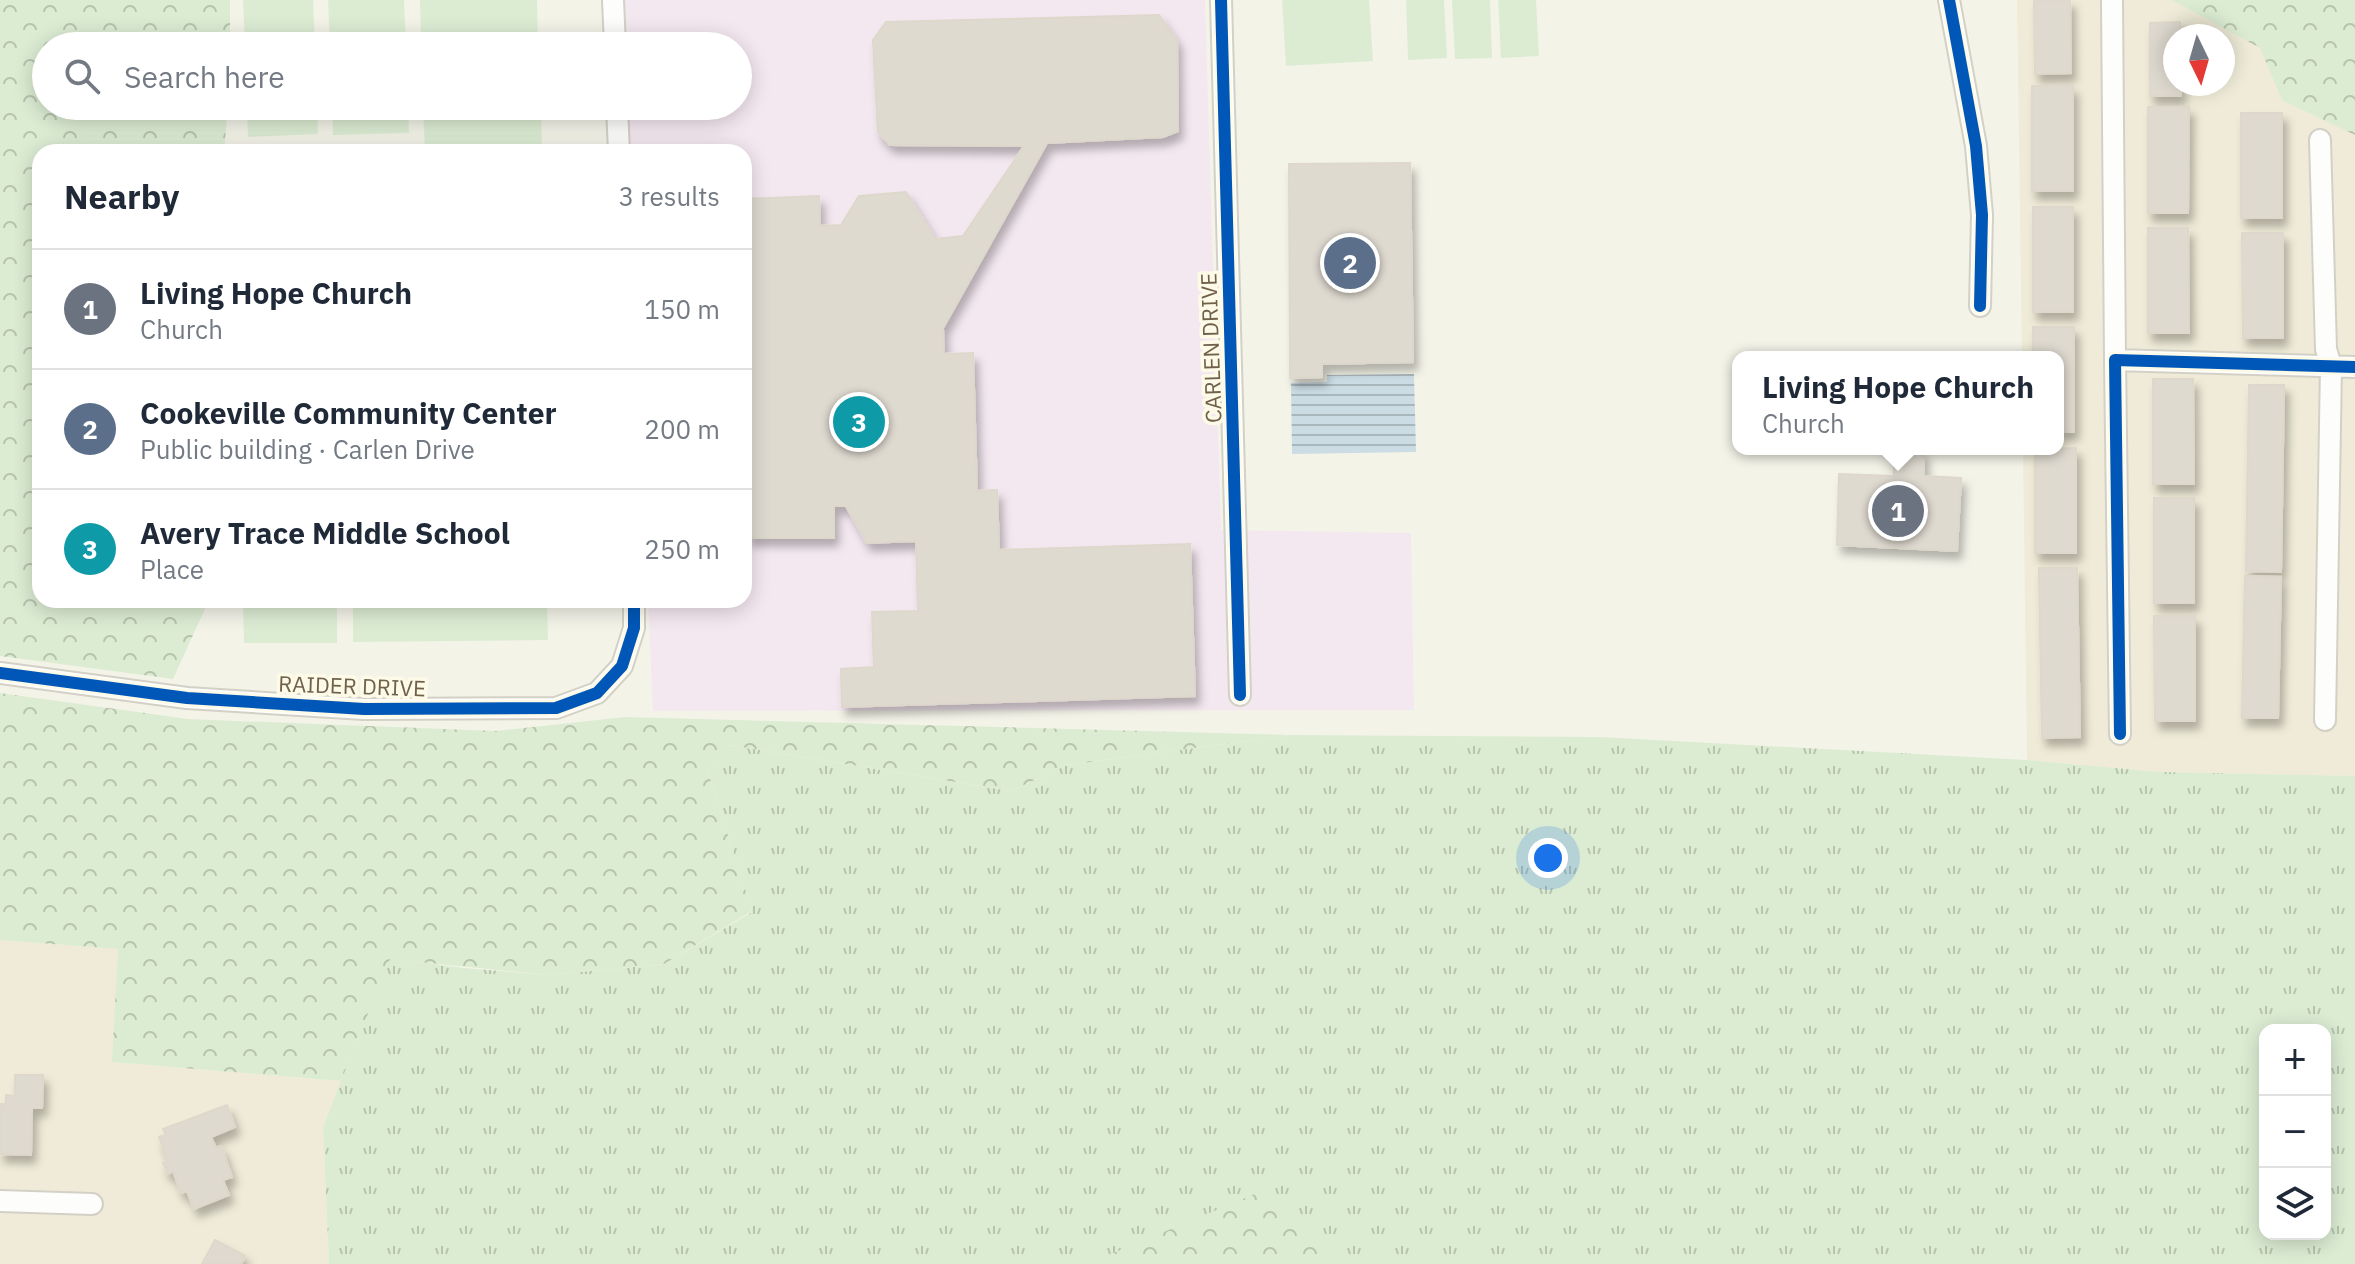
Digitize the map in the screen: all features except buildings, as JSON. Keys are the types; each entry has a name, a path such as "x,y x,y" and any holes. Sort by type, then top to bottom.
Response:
{"street":[{"path":"613,0 614,32"},
{"name":"CARLEN DRIVE","path":"1221,0 1240,695"},
{"path":"1949,0 1976,146 1982,215 1980,306"},
{"path":"2112,2 2120,734"},
{"path":"618,120 619,144"},
{"path":"2320,140 2326,349 2331,366 2325,720"},
{"path":"2115,360 2355,367"},
{"name":"RAIDER DRIVE","path":"0,673 187,698 364,709 556,708 597,693 622,666 634,628 634,608"},
{"path":"0,1201 92,1204"}],"shaded area":[{"path":"625,0 1205,0 1221,530 1411,533 1414,710 653,711 648,608 752,608 752,144 629,144 628,120 752,120 752,32 626,32"},
{"path":"2017,0 2192,0 2231,24 2163,24 2163,96 2235,96 2235,26 2355,100 2355,776 2160,772 2027,760 2023,455 2064,455 2064,351 2022,351"},
{"path":"1414,374 1416,452 1292,454 1291,383 1327,382 1327,375"},
{"path":"0,940 118,949 113,1062 341,1081 323,1127 329,1264 0,1264"}],"green space":[{"path":"0,0 230,0 230,32 32,32 32,120 227,120 225,144 32,144 32,608 205,608 173,679 0,656"},
{"path":"243,0 313,0 314,32 244,32"},
{"path":"328,0 404,0 405,32 329,32"},
{"path":"420,0 537,0 538,32 421,32"},
{"path":"1282,0 1369,0 1373,61 1286,66"},
{"path":"1406,0 1444,0 1447,58 1408,60"},
{"path":"1452,0 1490,0 1492,58 1455,59"},
{"path":"1498,0 1536,0 1539,56 1501,58"},
{"path":"2172,0 2355,0 2355,135 2282,100 2260,48 2235,34 2235,24 2216,24"},
{"path":"247,120 318,120 318,134 248,137"},
{"path":"332,120 409,120 409,133 333,135"},
{"path":"424,120 541,120 542,144 425,144"},
{"path":"243,608 337,608 337,643 244,643"},
{"path":"353,608 547,608 548,640 353,642"},
{"path":"0,693 188,719 496,731 625,717 1291,735 1067,765 1011,791 729,745 708,772 752,911 664,964 548,975 390,959 341,1081 112,1062 118,949 0,940"},
{"path":"1291,735 1599,737 2027,760 2160,772 2355,776 2355,1264 329,1264 323,1127 389,958 548,975 664,964 752,912 708,772 728,745 1011,791 1067,765"},
{"path":"1267,1189 1338,1264 1087,1264"}],"cycle path":[{"path":"1221,0 1240,695"},
{"path":"1949,0 1976,146 1982,215 1980,306"},
{"path":"2120,734 2115,360 2355,367"},
{"path":"0,673 187,698 364,709 556,708 597,693 622,666 634,628 634,608"}],"place":[{"name":"Cookeville Community Center","path":"1350,263"},
{"name":"Avery Trace Middle School","path":"859,422"},
{"name":"Living Hope Church","path":"1898,511"}]}
